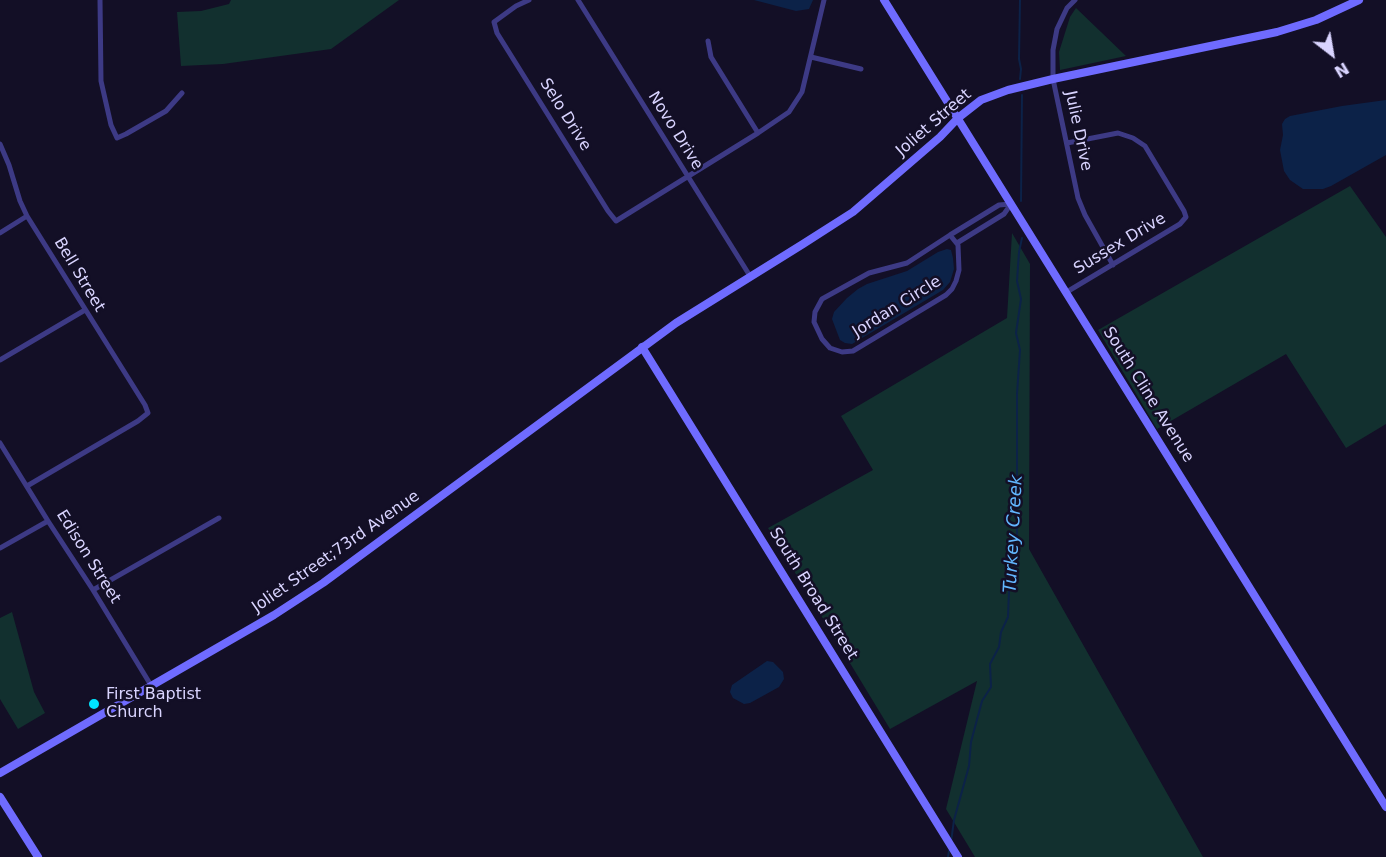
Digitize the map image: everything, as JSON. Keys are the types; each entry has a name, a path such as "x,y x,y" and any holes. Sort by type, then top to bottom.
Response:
{"street":[{"path":"100,0 101,81 111,125 117,138 166,111 182,93"},
{"name":"Selo Drive","path":"529,0 516,6 494,22 497,33 616,221 688,177"},
{"name":"Novo Drive","path":"578,0 750,276"},
{"path":"688,177 789,112 802,92 824,0"},
{"name":"South Cline Avenue","path":"884,0 1386,807"},
{"name":"Julie Drive","path":"1075,0 1067,8 1057,29 1053,50 1053,79 1078,198 1113,265"},
{"name":"Joliet Street","path":"642,347 676,323 853,212 940,137 958,117 981,100 995,94 1053,79 1277,32 1316,20 1359,0"},
{"path":"708,41 711,57 758,134"},
{"path":"811,57 861,69"},
{"name":"Sussex Drive","path":"1065,292 1180,224 1186,217 1150,153 1145,146 1133,138 1118,133 1067,143"},
{"name":"Bell Street","path":"0,144 27,216 148,413 27,486"},
{"path":"950,236 957,243 1004,214 1011,204"},
{"name":"Jordan Circle","path":"957,243 959,270 952,290 946,296 853,351 842,352 830,348 822,339 814,322 815,312 822,299 869,273 907,263 999,205 1011,204"},
{"path":"0,233 27,216"},
{"path":"0,360 85,310"},
{"name":"Joliet Street;73rd Avenue","path":"0,773 152,687 274,615 323,583 642,347"},
{"name":"South Broad Street","path":"642,347 956,853"},
{"name":"Edison Street","path":"0,443 152,687"},
{"path":"93,590 219,518"},
{"path":"0,548 48,521"},
{"path":"0,796 38,857"}],"green space":[{"path":"231,0 399,0 331,49 223,64 181,66 177,12 201,11 229,4"},
{"path":"1076,8 1126,56 1060,70 1059,52 1070,17"},
{"path":"1350,186 1386,237 1386,424 1346,448 1286,354 1157,429 1098,330"},
{"path":"1012,233 1030,264 1029,549 1203,857 975,857 946,809 977,681 890,729 768,528 873,470 841,416 1007,318"},
{"path":"12,612 34,692 45,713 18,729 0,699 0,618"}],"water":[{"path":"754,0 813,0 809,9 796,11"},
{"path":"1386,100 1386,155 1323,189 1303,189 1290,180 1284,171 1280,150 1283,135 1282,124 1285,119 1290,116 1342,106"},
{"path":"947,249 951,250 954,269 950,282 943,290 852,344 840,340 832,319 834,312 847,298 867,284 907,271"},
{"path":"767,661 773,662 783,672 784,679 779,687 750,703 744,704 733,698 730,692 732,685"}],"waterway":[{"name":"Turkey Creek","path":"1020,0 1020,79"},
{"name":"Turkey Creek","path":"1021,201 1022,95"},
{"name":"Turkey Creek","path":"951,842 954,820 969,766 971,742 982,701 991,687 990,664 999,647 1001,632 1008,617 1009,591 1015,569 1012,547 1017,538 1017,394 1020,350 1016,333 1021,299 1017,281 1022,238"},
{"name":"Turkey Creek","path":"948,857 949,851"}],"place":[{"name":"First Baptist Church","path":"94,704"}]}
